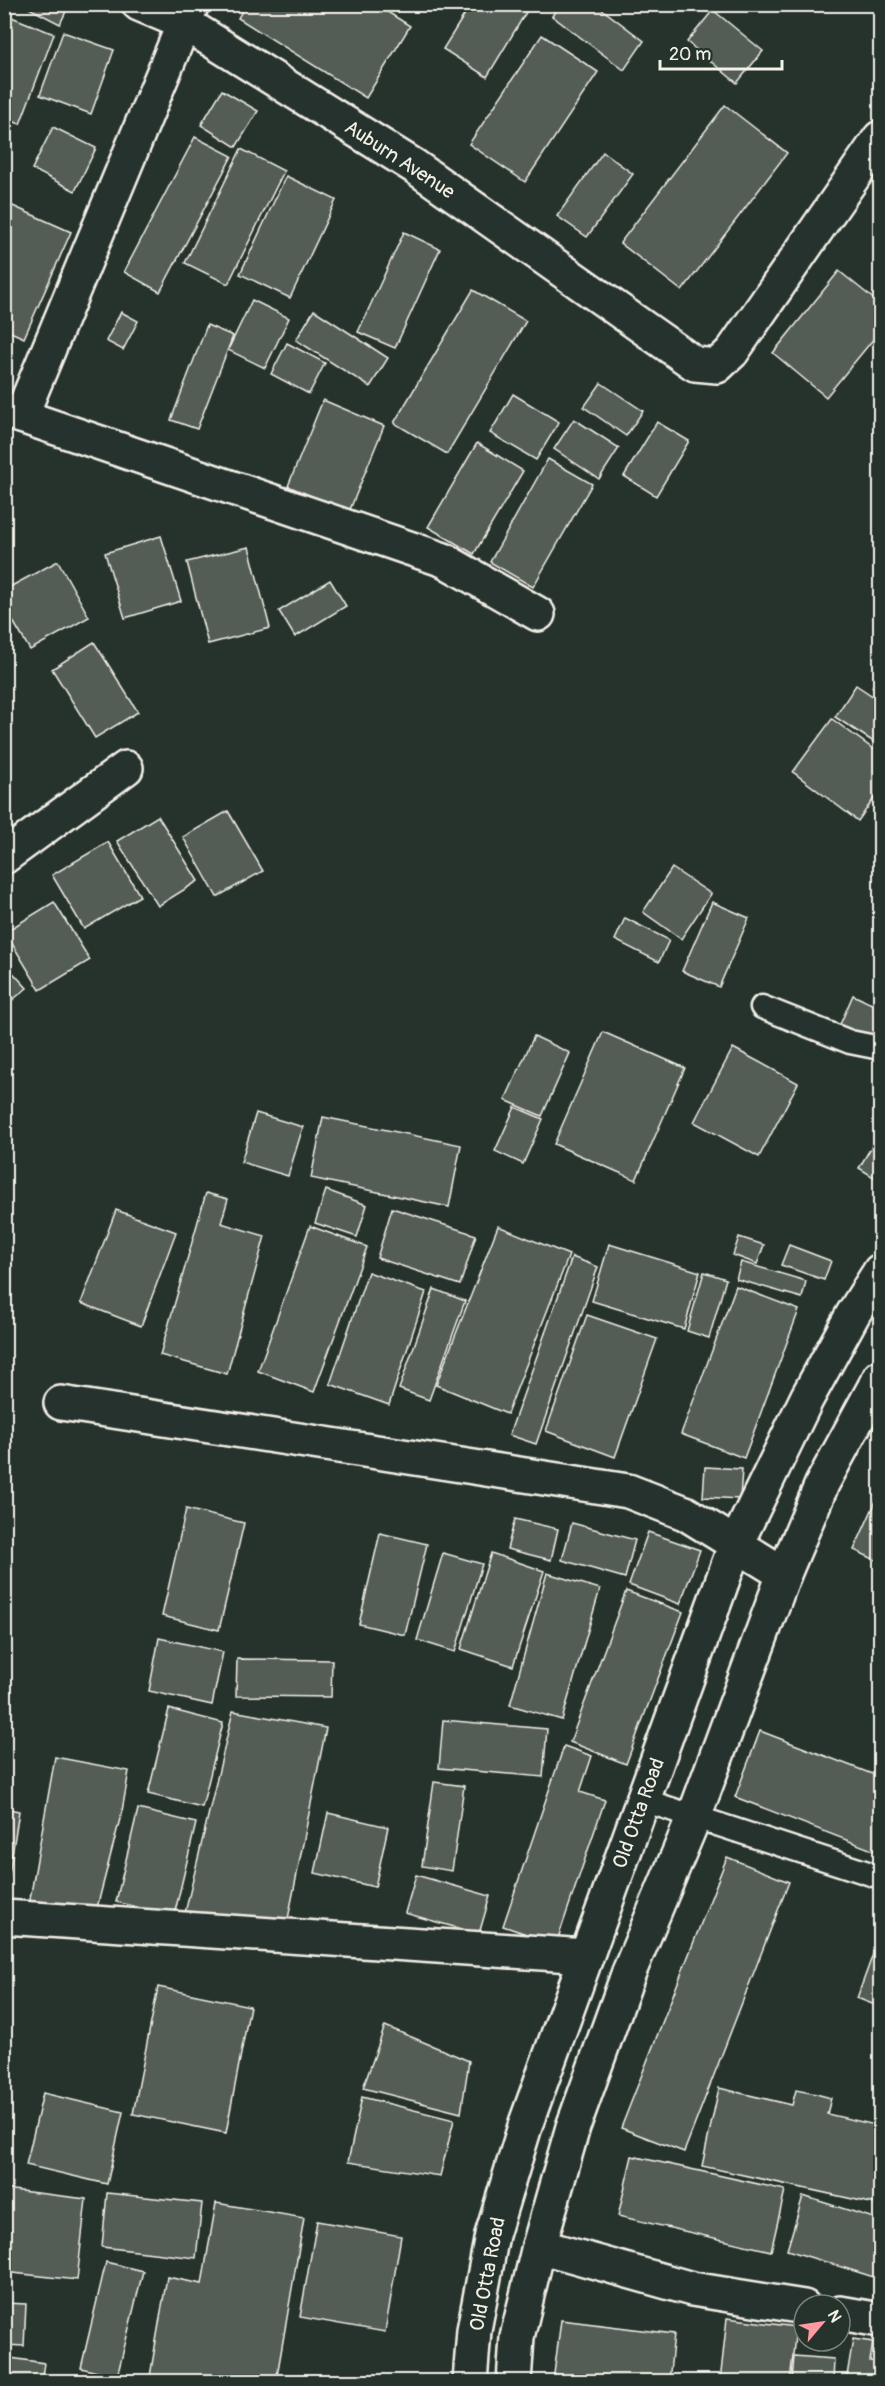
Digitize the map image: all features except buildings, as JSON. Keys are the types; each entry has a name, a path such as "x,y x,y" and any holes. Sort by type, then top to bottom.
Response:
{"street":[{"name":"Auburn Avenue","path":"139,4 188,14 414,166 695,364 717,366 732,352 880,138"},
{"path":"188,14 13,413 444,560 538,614"},
{"path":"4,857 126,768"},
{"name":"Old Otta Road","path":"470,2382 474,2330 492,2235 525,2122 735,1545 807,1398 852,1314 880,1271"},
{"path":"514,2382 517,2337 539,2246 573,2127 617,2006 693,1817 784,1574 822,1484 880,1377"},
{"path":"61,1403 628,1491 685,1514 784,1574"},
{"path":"4,1917 586,1956"},
{"path":"539,2246 692,2289 792,2305"},
{"path":"852,2315 880,2320"}],"lane":[{"path":"762,1007 850,1042 880,1048"},
{"path":"643,1800 880,1877"}]}
